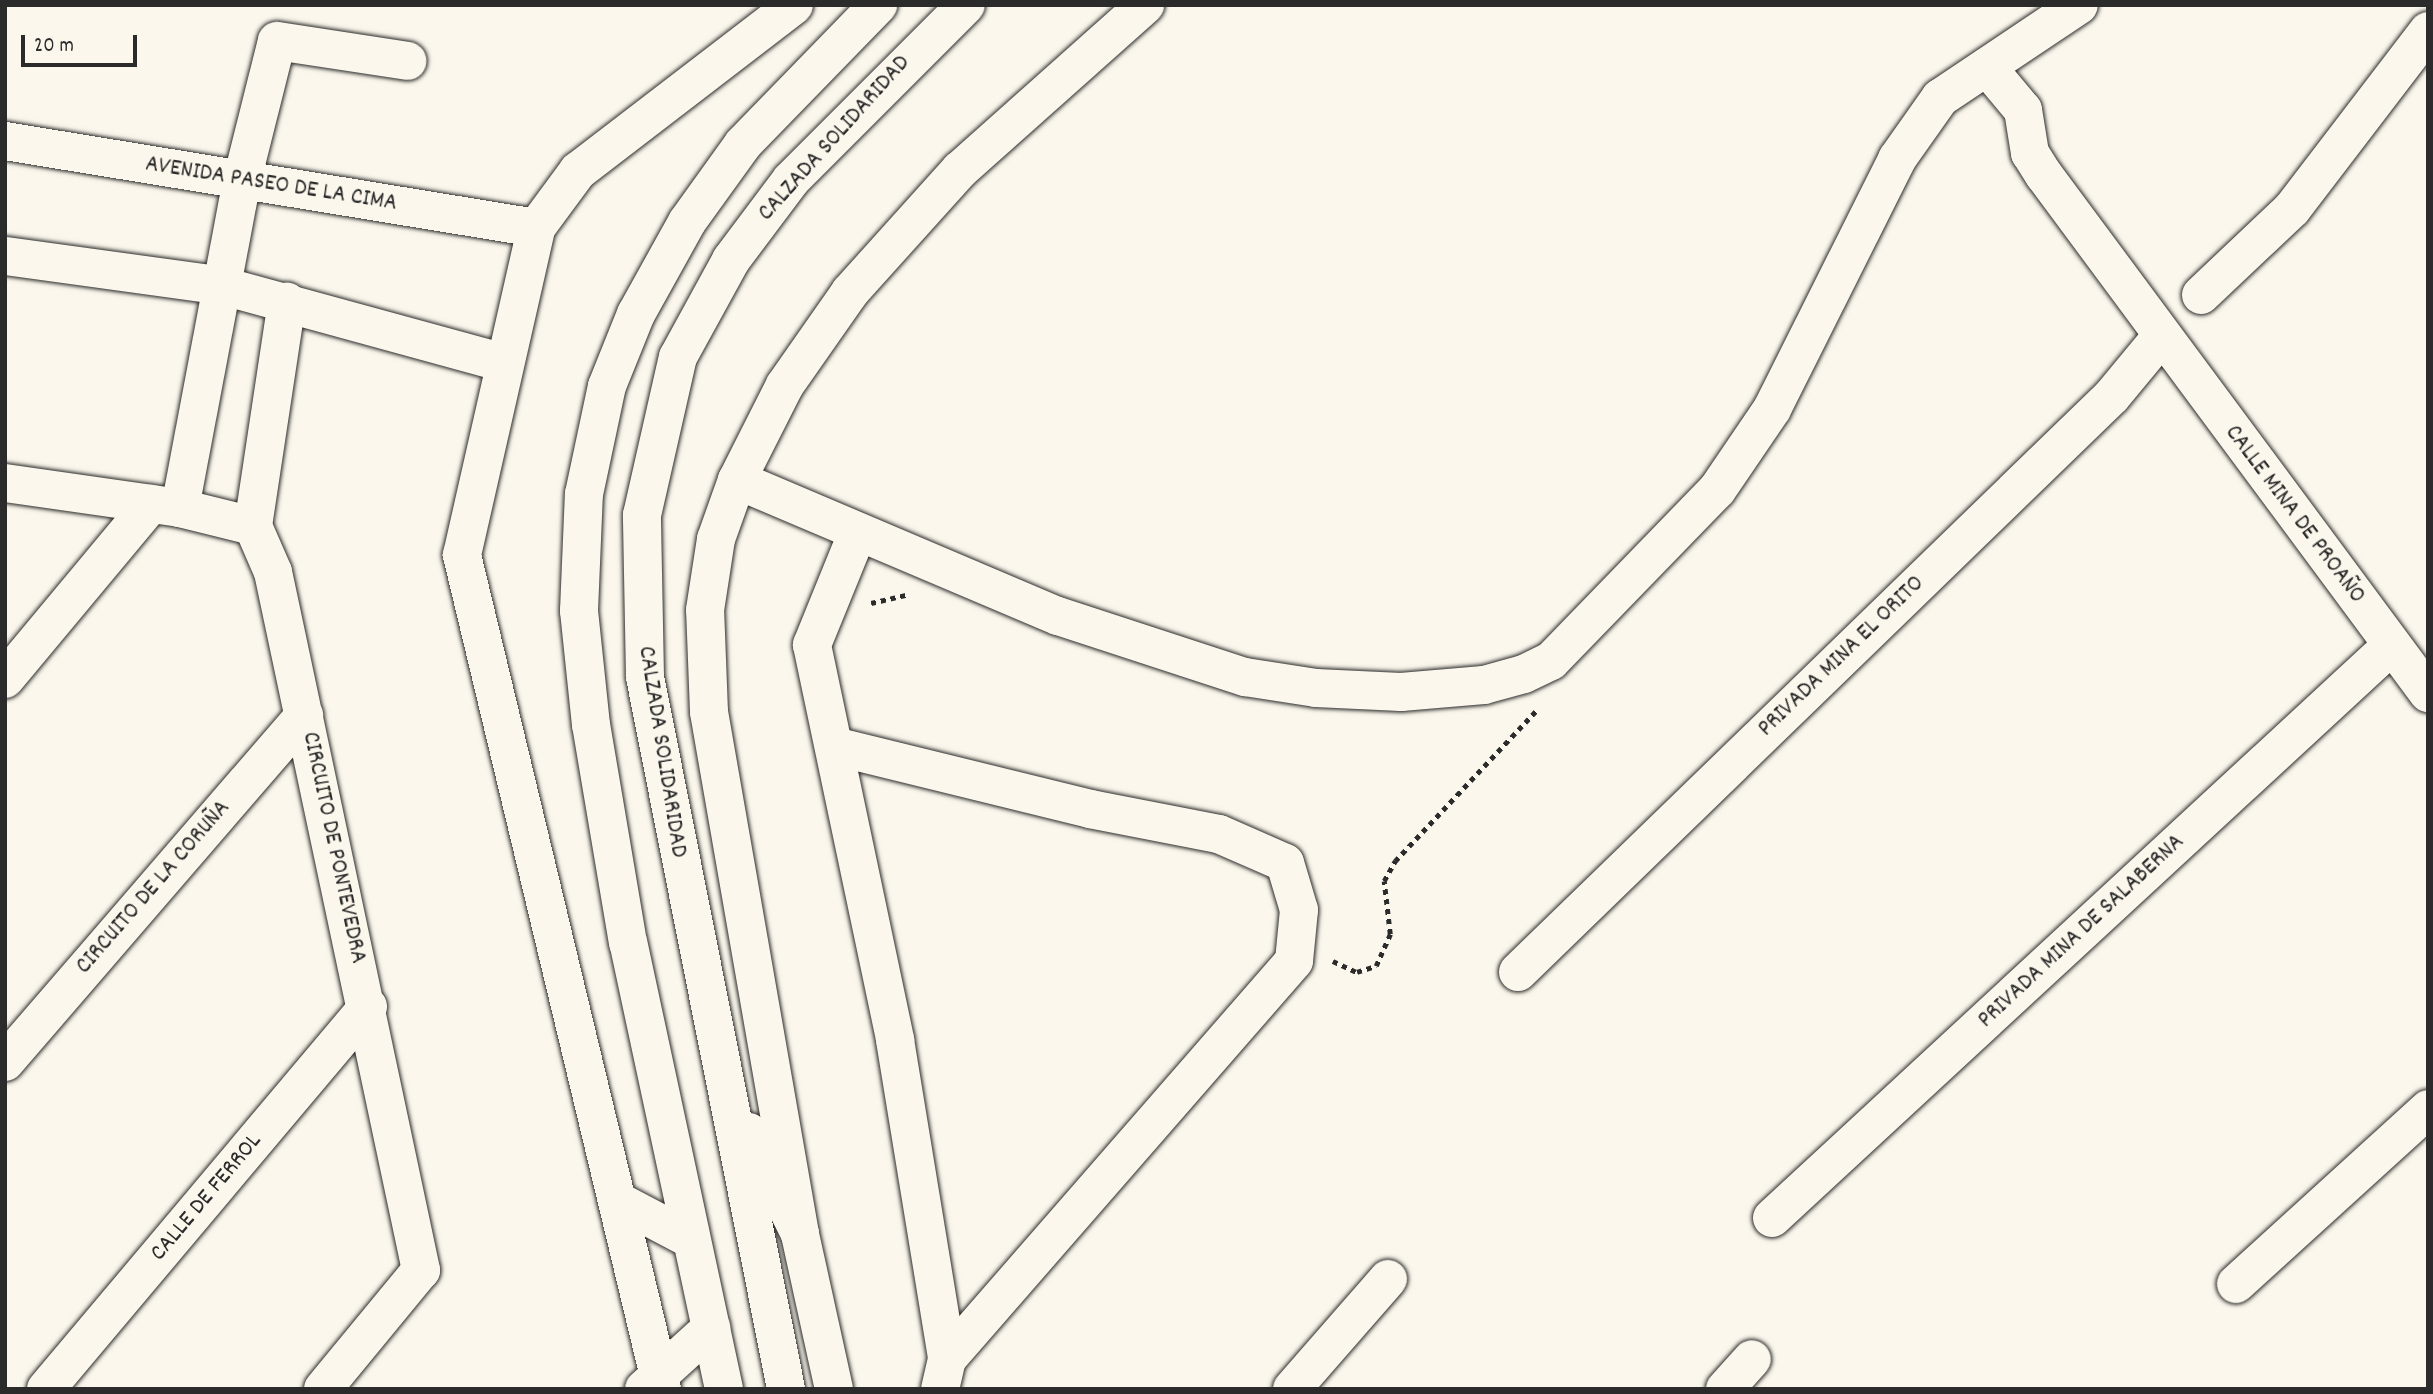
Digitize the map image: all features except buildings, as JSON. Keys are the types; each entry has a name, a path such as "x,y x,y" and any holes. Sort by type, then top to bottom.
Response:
{"street":[{"path":"654,1383 618,1201 462,555 536,228 578,171 793,5"},
{"path":"724,1389 628,943 591,725 579,611 584,494 607,386 636,314 687,222 743,144 878,5"},
{"name":"CALZADA SOLIDARIDAD","path":"786,1389 727,1088 675,849 645,677 642,515 655,442 678,357 731,260 792,180 966,5"},
{"path":"834,1389 800,1234 709,712 705,610 716,539 737,480 785,385 850,292 960,170 1145,5"},
{"path":"737,480 857,534 1058,616 1245,677 1316,688 1402,692 1484,685 1524,674 1551,661 1717,490 1772,409 1897,159 1940,98 2079,5"},
{"path":"2201,295 2292,209 2428,31"},
{"path":"5,679 166,506 223,286 242,180 278,41 407,61"},
{"name":"CALLE MINA DE PROAÑO","path":"1987,66 2023,110 2030,153 2044,175 2160,338 2428,693"},
{"name":"AVENIDA PASEO DE LA CIMA","path":"5,141 536,228"},
{"path":"5,256 223,286 505,363"},
{"path":"5,483 166,506 253,526 286,302"},
{"name":"PRIVADA MINA EL ORITO","path":"1518,972 2112,396 2160,338"},
{"name":"CIRCUITO DE PONTEVEDRA","path":"253,526 273,572 368,1007 421,1270 323,1389"},
{"path":"857,534 812,645 895,1040 944,1374"},
{"name":"PRIVADA MINA DE SALABERNA","path":"1772,1218 2392,645"},
{"name":"CIRCUITO DE LA CORUÑA","path":"5,1062 304,715"},
{"path":"834,746 1090,809 1219,834 1285,863 1299,910 1294,961 944,1374"},
{"name":"CALLE DE FERROL","path":"46,1389 368,1007"},
{"path":"727,1088 800,1234"},
{"path":"2236,1284 2428,1109"},
{"path":"618,1201 690,1239"},
{"path":"1292,1389 1388,1279"},
{"path":"654,1383 711,1328"},
{"path":"1725,1389 1752,1359"}]}
